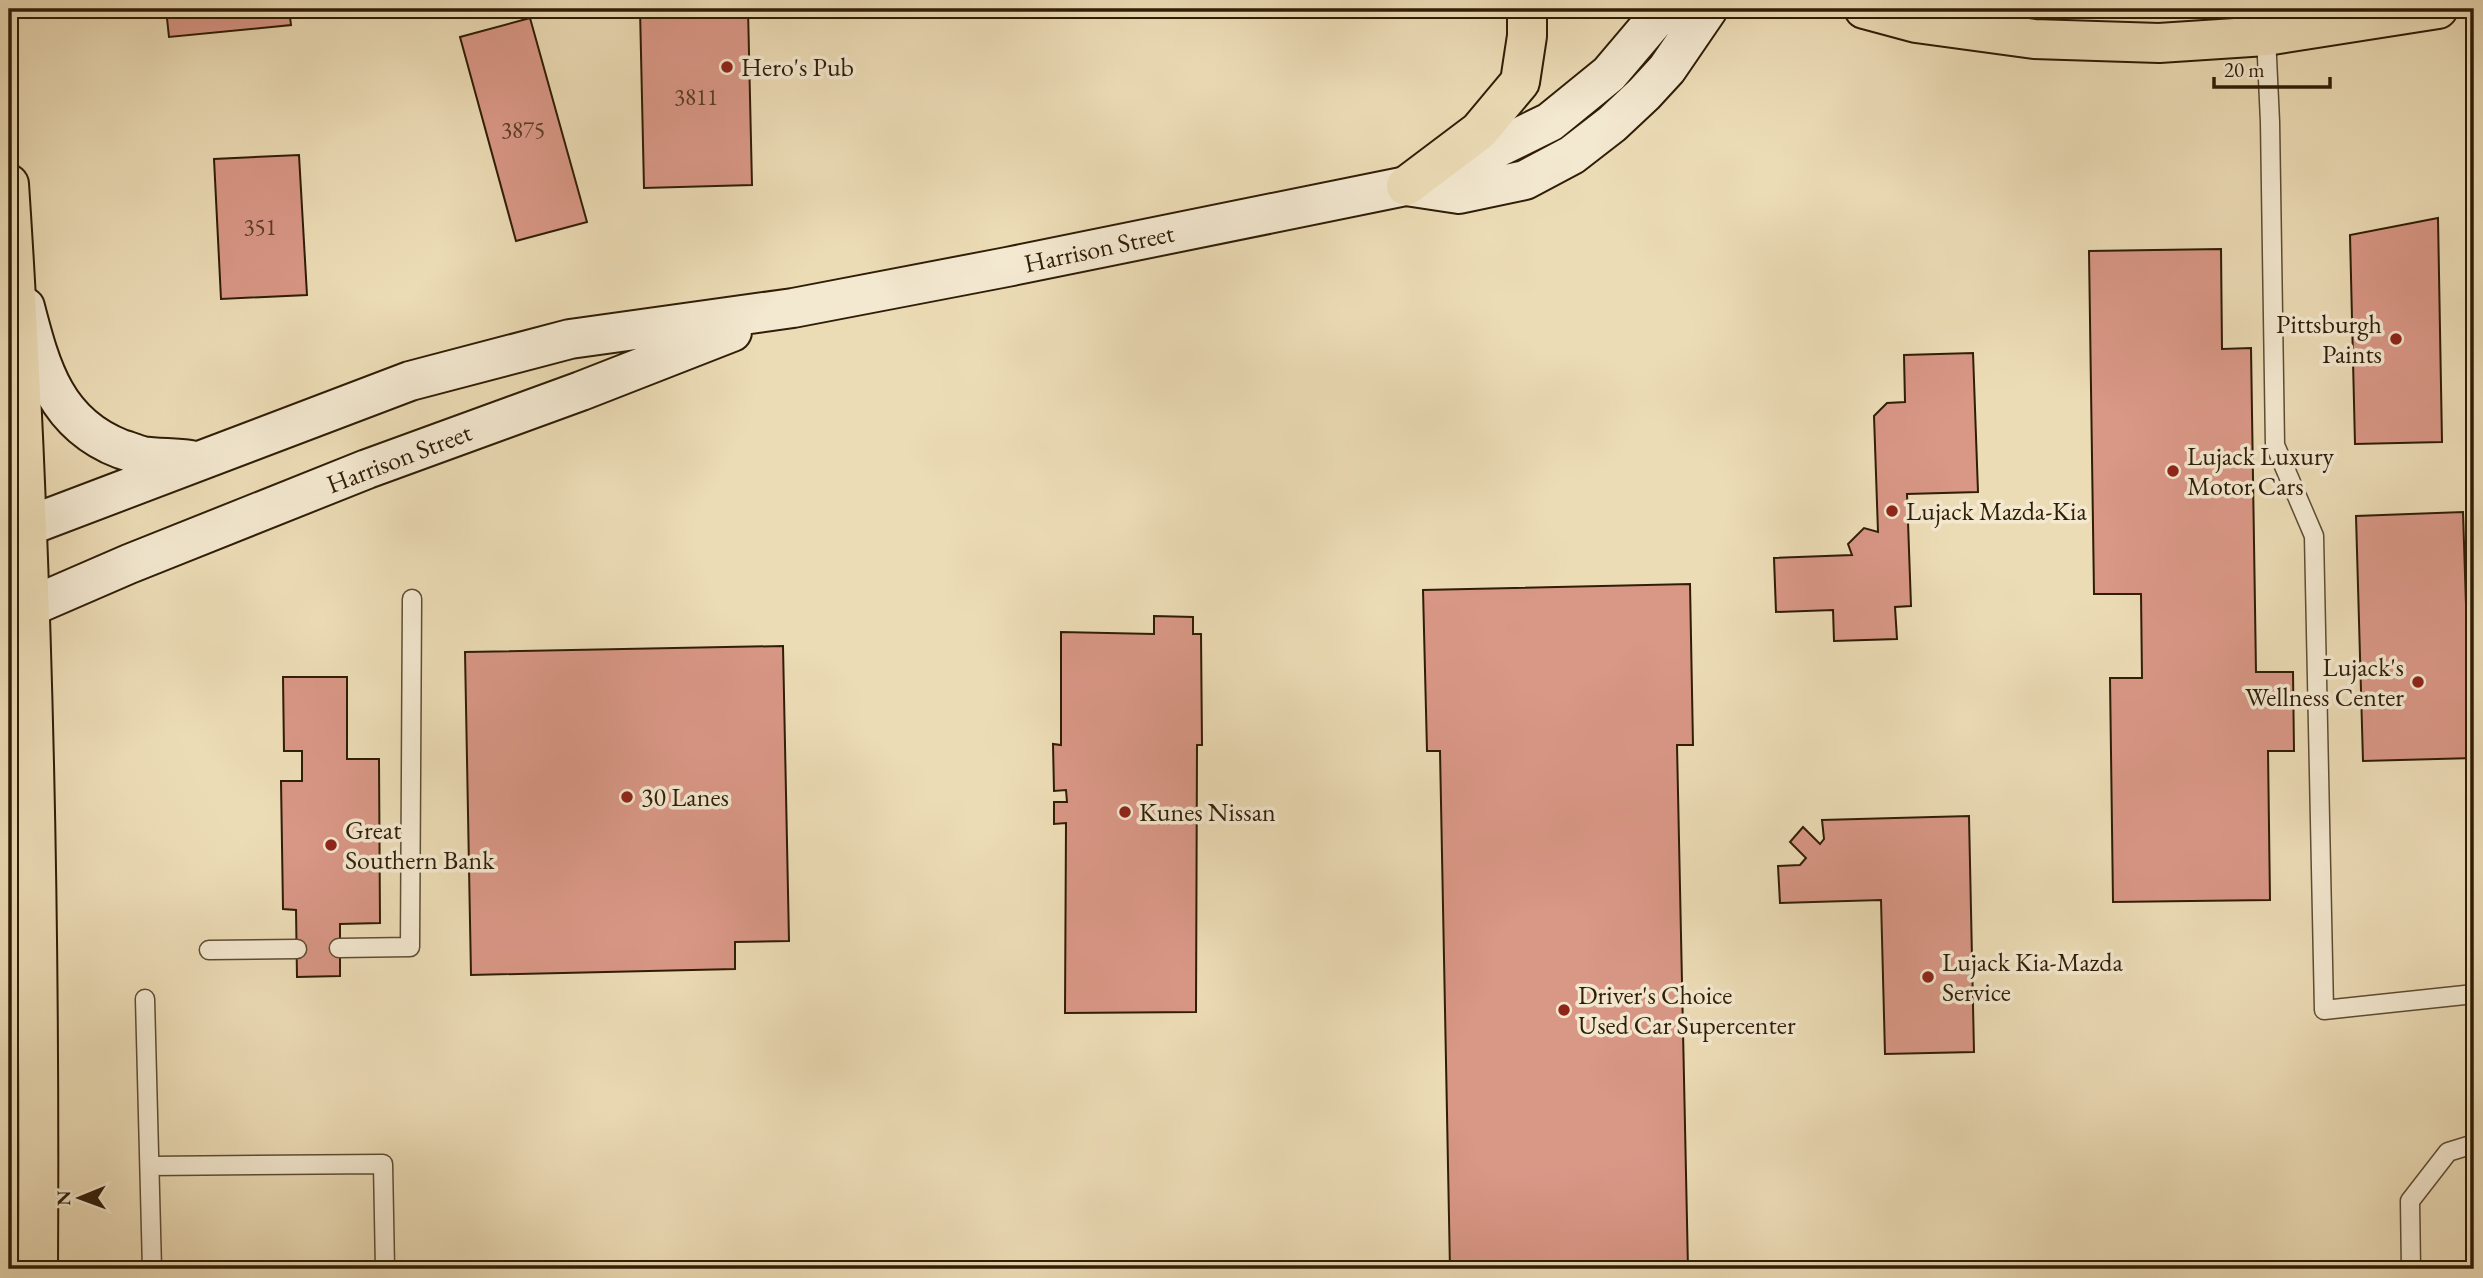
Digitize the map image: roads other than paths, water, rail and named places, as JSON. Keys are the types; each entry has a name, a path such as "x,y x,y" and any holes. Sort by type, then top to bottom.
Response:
{"main road":[{"path":"1405,186 1479,131 1520,82 1527,36 1527,9"},
{"name":"Harrison Street","path":"19,531 423,377 570,340 793,308 1405,186 1460,160 1495,149 1550,122 1609,74 1660,15 1669,9"},
{"name":"Harrison Street","path":"1405,186 1459,194 1525,180 1572,155 1612,124 1644,94 1667,69 1708,9"},
{"path":"1864,9 1916,23 2034,39 2159,43 2266,36 2438,9"},
{"path":"9,184 20,612 39,1000 38,1269"},
{"path":"13,265 37,357 55,396 78,424 102,442 140,456 200,461"},
{"name":"Harrison Street","path":"20,612 129,564 355,474 581,391 793,308"}],"lane":[{"path":"2266,36 2275,444 2314,536 2324,1010 2474,994"},
{"path":"339,948 410,947 412,598"},
{"path":"209,950 297,949"},
{"path":"145,999 152,1269"},
{"path":"2411,1269 2410,1201 2448,1152 2474,1144"},
{"path":"150,1166 383,1164 385,1269"}],"place":[{"name":"Hero's Pub","path":"727,67"},
{"name":"Pittsburgh Paints","path":"2396,339"},
{"name":"Lujack Luxury Motor Cars","path":"2173,471"},
{"name":"Lujack Mazda-Kia","path":"1892,511"},
{"name":"Lujack's Wellness Center","path":"2418,682"},
{"name":"30 Lanes","path":"627,797"},
{"name":"Kunes Nissan","path":"1125,812"},
{"name":"Great Southern Bank","path":"331,845"},
{"name":"Lujack Kia-Mazda Service","path":"1928,977"},
{"name":"Driver's Choice Used Car Supercenter","path":"1564,1010"}]}
